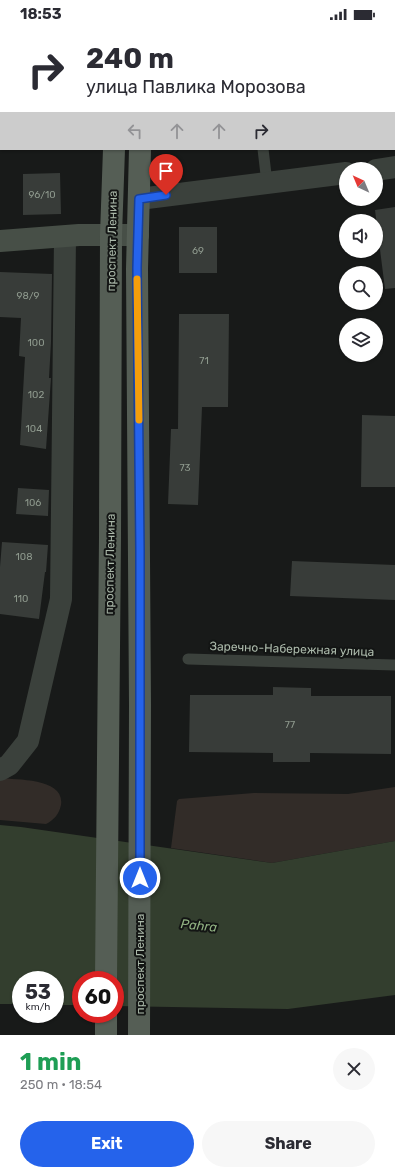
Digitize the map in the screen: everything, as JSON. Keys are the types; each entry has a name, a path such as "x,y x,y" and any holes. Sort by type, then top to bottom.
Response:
{"main road":[{"name":"проспект Ленина","path":"106,971 111,235 114,150"},
{"name":"проспект Ленина","path":"139,1035 140,550 138,235 140,150"},
{"path":"106,1023 106,1035"}],"street":[{"path":"383,169 395,167"},
{"path":"139,199 339,174"},
{"path":"0,241 138,235"},
{"path":"0,770 9,765 28,741 61,599 65,237"}],"lane":[{"path":"263,150 267,183"},
{"name":"Заречно-Набережная улица","path":"188,659 395,665"}],"shaded area":[{"path":"0,778 39,782 56,790 60,796 61,805 54,819 46,824 0,820"},
{"path":"395,787 395,841 272,863 171,848 177,801 179,799 254,793 348,794"}],"water":[{"name":"Pahra","path":"0,825 272,863 395,841 395,995 288,1009 124,1006 124,971 72,971 72,1005 64,1005 64,971 12,971 12,1004 0,1004"}],"building":[{"path":"60,173 61,214 23,215 23,174"},
{"path":"395,207 395,288 385,289 381,258 383,258 383,214 376,214 375,210"},
{"path":"179,227 217,227 217,273 179,273"},
{"path":"0,272 52,274 49,378 51,378 46,449 20,445 25,357 19,356 21,318 0,317"},
{"path":"179,314 229,314 228,407 202,407 198,505 168,504 171,429 178,429"},
{"path":"362,415 395,416 395,487 361,487"},
{"path":"18,488 49,490 48,516 16,514"},
{"path":"2,542 48,545 46,572 39,619 0,614 0,567"},
{"path":"292,561 395,565 395,600 290,596"},
{"path":"273,687 311,688 311,696 391,696 391,754 310,753 310,762 273,762 273,753 189,752 190,695 273,695"}],"slow traffic":[{"path":"137,279 139,420"}],"route":[{"path":"140,878 140,550 137,268 139,199 166,195"}]}
